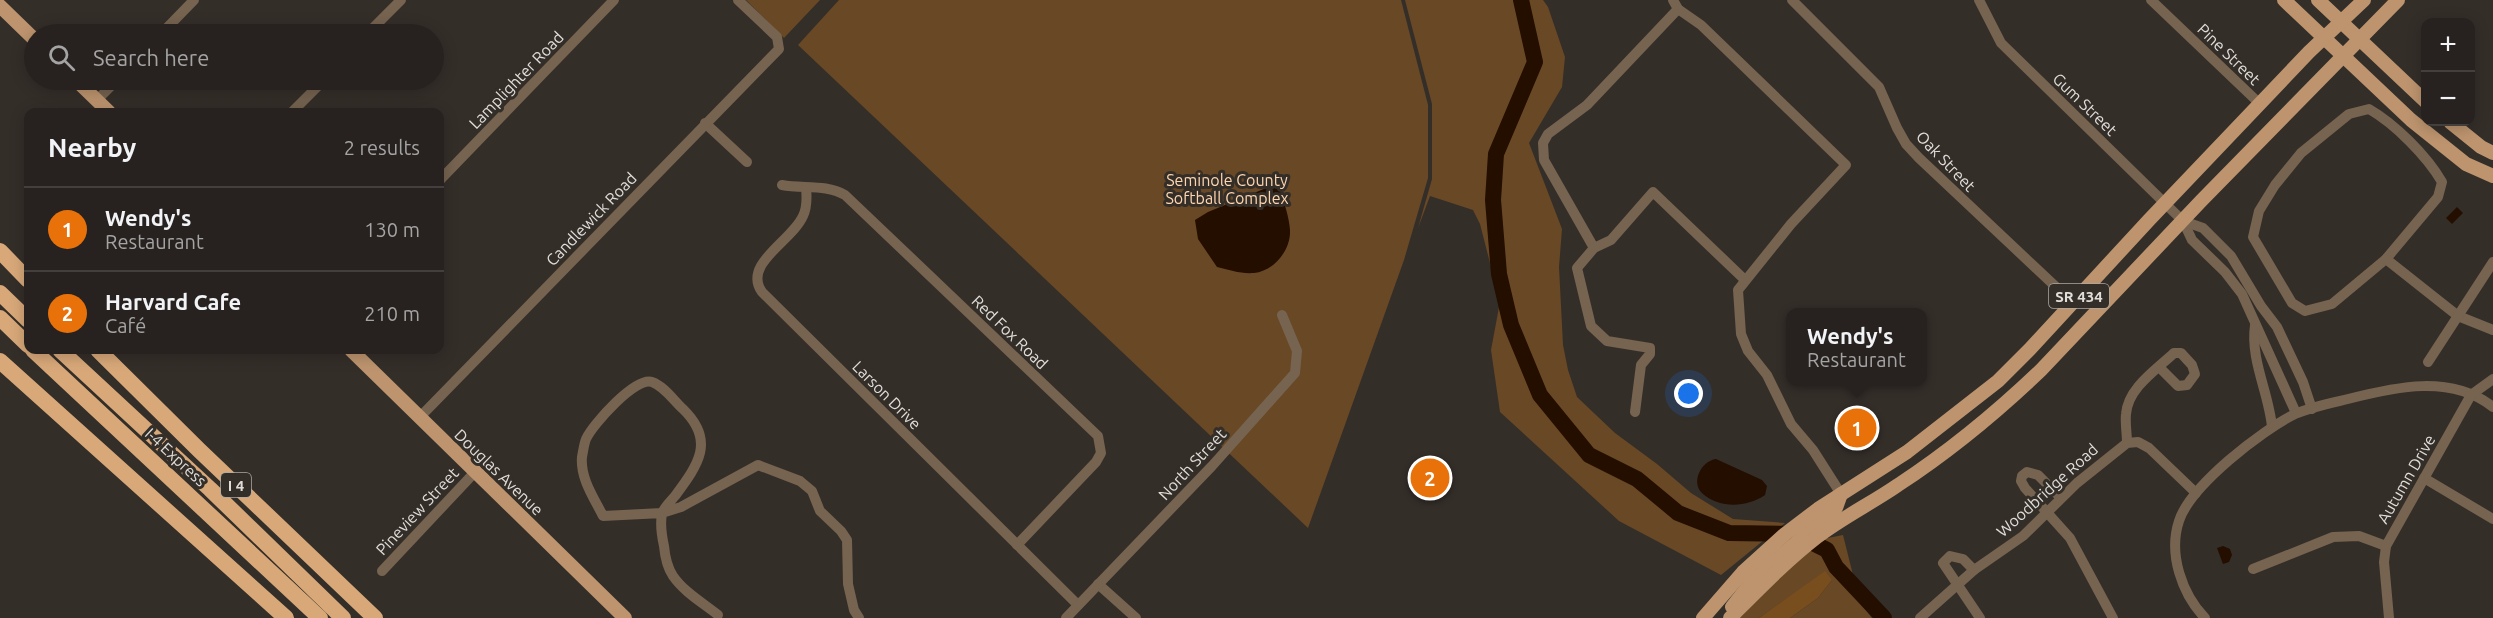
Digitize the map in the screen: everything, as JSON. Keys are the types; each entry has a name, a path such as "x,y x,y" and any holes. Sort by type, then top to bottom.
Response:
{"highway":[{"path":"0,251 24,276"},
{"path":"0,293 24,316"},
{"path":"0,318 24,341"},
{"name":"I-4 Express","path":"37,354 320,618"},
{"name":"I-4 Express","path":"64,354 343,618"},
{"name":"I 4","path":"102,354 375,618"},
{"path":"0,361 286,618"}],"main road":[{"path":"2284,0 2411,120 2466,164 2493,176"},
{"path":"2318,0 2421,97"},
{"name":"SR 434","path":"1703,618 1763,551 1803,519 1907,453 1971,404 2030,349 2165,203 2364,0"},
{"name":"SR 434","path":"1730,618 1800,552 1840,521 1896,487 1980,426 2041,370 2398,0"},
{"path":"3,6 24,28"},
{"path":"86,90 105,108"},
{"path":"2455,126 2481,147 2493,153"},
{"name":"Douglas Avenue","path":"355,354 625,618"},
{"path":"1730,618 1732,604 1753,580 1836,508 1841,494"}],"street":[{"path":"171,24 194,0"},
{"path":"377,24 401,0"},
{"name":"Lamplighter Road","path":"444,176 614,0"},
{"name":"Candlewick Road","path":"420,417 778,49 779,41 738,0"},
{"name":"Oak Street","path":"1792,0 1879,87 1897,128 1918,158 2073,303"},
{"name":"Gum Street","path":"1979,0 2001,43 2183,221"},
{"name":"Pine Street","path":"2151,0 2260,104"},
{"path":"1594,248 1544,160 1543,143 1548,134 1587,105 1675,5 1701,25 1846,165 1791,224 1738,290 1741,334 1748,351 1767,375 1791,424 1813,450 1841,494"},
{"path":"97,100 107,90"},
{"path":"296,108 314,90"},
{"path":"2369,109 2380,115 2431,164 2442,182 2438,197 2386,259 2332,304 2305,311 2292,303 2253,237 2259,211 2275,185 2301,153 2349,114 2369,109"},
{"path":"705,123 747,162"},
{"name":"Red Fox Road","path":"782,185 806,188 825,187 845,195 1098,436 1101,449"},
{"name":"Larson Drive","path":"806,188 804,215 796,228 761,264 756,273 756,284 1078,605"},
{"path":"1635,412 1641,365 1650,354 1650,348 1607,341 1592,326 1577,267 1594,248 1611,240 1653,192 1745,280"},
{"path":"2183,221 2192,240 2225,272 2242,294 2296,413"},
{"path":"2183,221 2203,228 2231,256 2277,327 2303,382 2312,409"},
{"path":"2386,259 2458,316 2493,330"},
{"path":"2428,362 2493,262"},
{"name":"North Street","path":"1066,618 1212,466 1295,373 1297,351 1282,315"},
{"path":"2255,325 2253,338 2272,428"},
{"path":"2159,367 2138,386 2129,400 2126,414 2127,443 2138,442 2149,448 2196,493"},
{"path":"2471,395 2493,379"},
{"path":"718,615 685,589 673,576 666,562 662,513 695,469 701,449 701,432 693,419 667,394 654,382 645,380 607,411 586,438 582,458 585,480 603,516 662,513 681,507 758,465 800,481 812,491 820,511 847,540 848,584 854,610 859,618"},
{"path":"2205,618 2187,592 2178,571 2175,548 2179,519 2196,493 2235,455 2296,413 2404,386 2440,388 2471,395 2493,407"},
{"name":"Autumn Drive","path":"2389,618 2384,561 2386,546 2471,395"},
{"name":"Woodbridge Road","path":"1920,618 1974,570 2023,536 2061,498 2112,453 2127,443"},
{"path":"1017,545 1096,462 1101,449 1114,450"},
{"name":"Pineview Street","path":"382,571 475,472"},
{"path":"2061,498 2038,475 2027,472 2022,476 2021,481 2025,488 2070,538 2113,618"},
{"path":"2424,478 2493,519"},
{"path":"2253,569 2333,537 2359,536 2386,546"},
{"path":"1974,570 1957,556 1945,559 1944,568 1980,618"},
{"path":"1098,584 1136,618"}],"green space":[{"path":"746,0 820,0 784,38"},
{"name":"Seminole County Softball Complex","path":"839,0 1401,0 1428,105 1428,178 1404,260 1308,528 798,45"},
{"path":"1405,0 1543,0 1548,7 1565,57 1562,87 1529,143 1562,229 1559,267 1563,345 1568,370 1577,397 1615,433 1691,493 1733,519 1785,523 1721,575 1619,521 1500,412 1491,350 1500,302 1480,224 1473,210 1430,196 1418,228 1432,179 1432,104"},
{"path":"1843,535 1860,603 1872,618 1790,618 1818,598 1832,580 1785,600 1759,618 1737,618 1782,574 1823,539"}],"shaded area":[{"path":"1271,186 1280,189 1289,220 1290,238 1280,258 1268,268 1254,273 1235,272 1217,267 1198,239 1195,220 1208,212"},
{"path":"2457,207 2463,213 2452,224 2446,218"},
{"path":"1716,459 1762,480 1767,486 1765,495 1751,502 1734,505 1717,502 1703,494 1697,484 1699,473 1706,464"},
{"path":"2223,546 2230,549 2232,555 2229,562 2223,564 2217,548"},
{"path":"1825,571 1832,580 1818,598 1790,618 1759,618"}],"waterway":[{"path":"1521,0 1535,62 1496,154 1493,200 1499,274 1511,325 1540,395 1589,455 1637,479 1678,513 1729,533 1795,534 1827,550 1836,567 1884,618"}],"place":[{"name":"Wendy's","path":"1857,428"},
{"name":"Harvard Cafe","path":"1430,478"}]}
